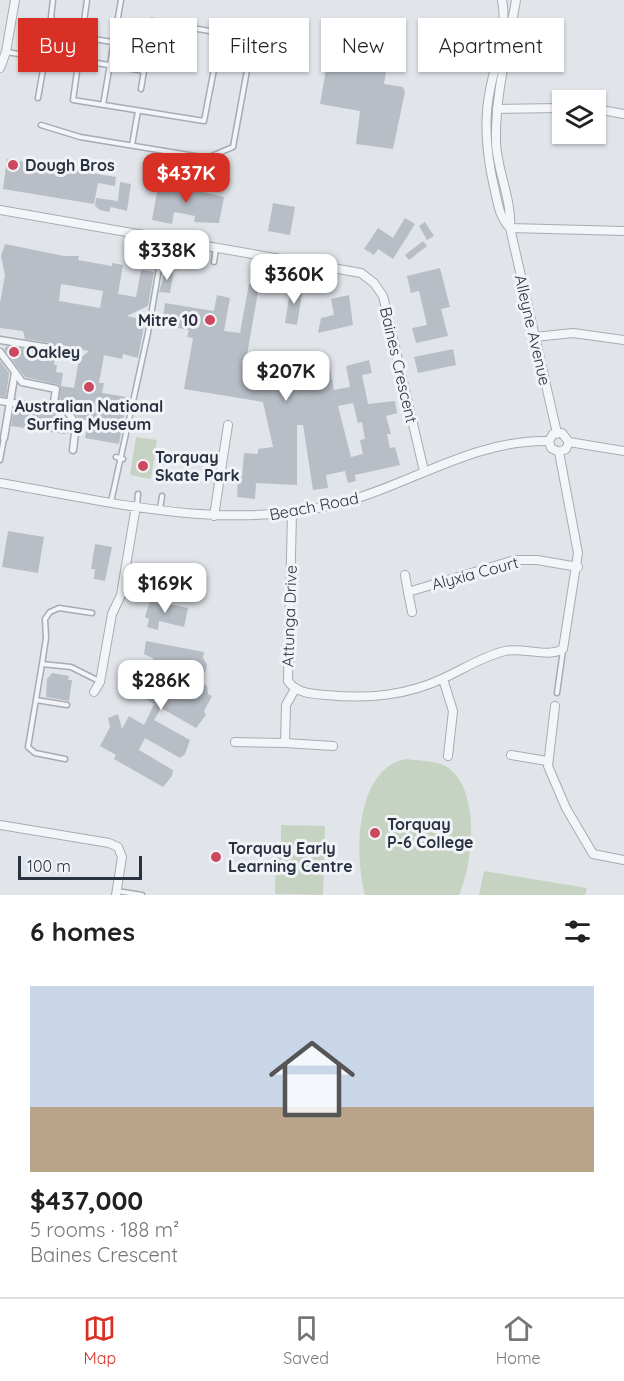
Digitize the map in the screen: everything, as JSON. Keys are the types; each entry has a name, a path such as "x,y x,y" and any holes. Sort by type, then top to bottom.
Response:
{"street":[{"path":"0,68 6,52 15,0"},
{"name":"Alleyne Avenue","path":"502,0 504,18 489,93 487,128 492,177 502,220 510,228"},
{"name":"Alleyne Avenue","path":"516,0 497,109 497,151 511,216 510,228 557,433"},
{"path":"497,109 552,108"},
{"path":"606,111 624,114"},
{"name":"Baines Crescent","path":"0,210 352,270 374,283 385,304 424,471"},
{"path":"510,228 624,231"},
{"path":"535,337 573,333 624,340"},
{"path":"0,340 51,348"},
{"path":"0,352 22,382 56,389 53,409"},
{"path":"4,438 15,372"},
{"path":"0,401 67,411 76,424 73,450"},
{"path":"214,516 228,425"},
{"path":"557,433 566,435 569,442 566,449 559,452 551,448 549,441 557,433"},
{"name":"Beach Road","path":"0,483 159,510 214,516 292,513 370,494 424,471 494,448 525,441 549,441"},
{"path":"569,442 624,451"},
{"path":"559,452 578,544 578,567 563,649"},
{"path":"94,692 100,682 112,614 123,587 136,506"},
{"name":"Attunga Drive","path":"292,513 287,674 288,681 295,689 340,696 383,696 414,690 502,651 528,649 556,652 563,649"},
{"name":"Alyxia Court","path":"408,592 515,560 578,567"},
{"name":"Alyxia Court","path":"405,575 412,612"},
{"path":"443,679 453,711 447,756"},
{"path":"285,743 286,705 295,689"},
{"path":"555,706 547,761 561,797 590,851 597,856 624,860"},
{"path":"235,742 333,746"},
{"path":"511,755 547,761"},
{"path":"0,825 114,844 122,856 116,893"}],"lane":[{"path":"51,18 53,0"},
{"path":"85,18 87,0"},
{"path":"118,18 121,0"},
{"path":"77,72 73,100 204,122 221,33 197,29"},
{"path":"6,52 18,54"},
{"path":"98,63 110,65 103,105"},
{"path":"38,98 43,72"},
{"path":"141,89 144,72"},
{"path":"41,125 80,137 207,158 234,147 247,72"},
{"path":"132,145 138,111"},
{"path":"111,502 115,479 123,459 164,238"},
{"path":"214,262 216,247"},
{"path":"0,460 4,438"},
{"path":"116,458 123,459"},
{"path":"136,506 138,494"},
{"path":"159,510 162,496"},
{"path":"65,759 35,753 28,747 46,638 45,620 50,612 64,608 92,613"},
{"path":"557,693 563,649"},
{"path":"42,664 71,667 100,682"},
{"path":"36,700 67,705"},
{"path":"116,893 142,895"}],"green space":[{"name":"Torquay Skate Park","path":"136,437 157,440 151,479 130,475"},
{"path":"406,759 441,764 451,770 460,781 466,796 470,812 470,848 468,866 459,895 365,895 360,859 360,837 362,816 368,796 377,779 389,766"},
{"path":"281,825 325,826 323,895 275,894 276,850 281,849"},
{"path":"484,871 587,888 585,895 479,895"}],"building":[{"path":"326,72 386,72 384,84 403,87 405,92 393,149 356,144 360,111 320,104"},
{"path":"7,159 116,177 115,186 98,183 94,204 3,189"},
{"path":"159,181 224,197 219,223 194,222 195,216 174,212 172,224 152,220"},
{"path":"120,182 131,184 127,211 111,207 109,212 95,206 96,198 118,201"},
{"path":"273,203 295,207 290,235 268,231"},
{"path":"405,218 415,224 393,259 378,249 374,255 364,249 378,228 393,238"},
{"path":"425,222 434,236 427,240 419,226"},
{"path":"423,241 427,246 409,260 405,255"},
{"path":"5,244 64,256 79,256 78,260 112,266 112,263 123,265 118,294 136,297 141,270 154,272 148,306 127,316 145,320 138,358 123,354 122,359 104,355 99,383 104,383 102,393 127,397 119,444 85,438 88,421 79,419 69,406 59,404 60,385 25,377 4,349 7,346 50,353 55,348 51,343 25,339 23,331 0,328 0,303 5,275 1,256","holes":["61,284 103,291 100,308 59,301","57,344 89,351 79,359 74,388 61,386 63,373 56,372 57,365 54,365"]},
{"path":"166,268 174,269 170,293 159,292"},
{"path":"440,268 450,307 441,309 448,336 416,343 412,328 427,325 419,291 411,293 407,276"},
{"path":"249,284 259,286 247,355 330,369 334,390 350,387 346,366 369,360 372,373 362,375 368,404 395,401 397,413 386,416 391,434 387,434 390,448 395,447 400,465 355,475 356,481 348,483 345,471 326,475 328,488 313,490 303,425 297,425 297,485 256,483 255,499 237,497 238,477 242,477 244,453 258,454 258,449 273,447 263,402 184,389 193,338 187,337 189,330 162,325 165,303 214,311 217,295 230,298 224,331 240,333","holes":["353,403 358,423 362,422 365,439 360,440 363,454 351,457 338,406"]},
{"path":"291,285 303,287 297,325 285,323"},
{"path":"349,295 353,325 318,333 321,318 334,315 331,299"},
{"path":"453,349 456,365 418,373 414,357"},
{"path":"0,361 9,373 6,397 0,396"},
{"path":"14,408 64,416 69,423 68,433 11,426"},
{"path":"8,531 44,537 38,573 2,567"},
{"path":"95,544 112,547 105,581 94,579 95,569 91,569"},
{"path":"150,600 188,608 184,627 159,621 158,630 147,627 149,619 145,617"},
{"path":"146,641 204,652 206,671 197,681 207,686 208,694 212,696 204,711 206,715 196,728 161,708 154,720 190,740 185,754 180,758 145,738 139,750 173,770 172,776 163,787 114,759 116,755 100,746 110,727 108,718 118,714 122,729 129,716 144,725 154,704 132,691 132,684 129,683 134,671 152,682 164,663 153,661 153,658 144,654"},
{"path":"52,673 69,676 68,680 72,680 69,701 46,697 47,679"}],"place":[{"name":"Dough Bros","path":"13,165"},
{"name":"Mitre 10","path":"210,320"},
{"name":"Oakley","path":"14,352"},
{"name":"Australian National Surfing Museum","path":"89,387"},
{"name":"Torquay Skate Park","path":"143,466"},
{"name":"Torquay P-6 College","path":"375,833"},
{"name":"Torquay Early Learning Centre","path":"216,857"}]}
